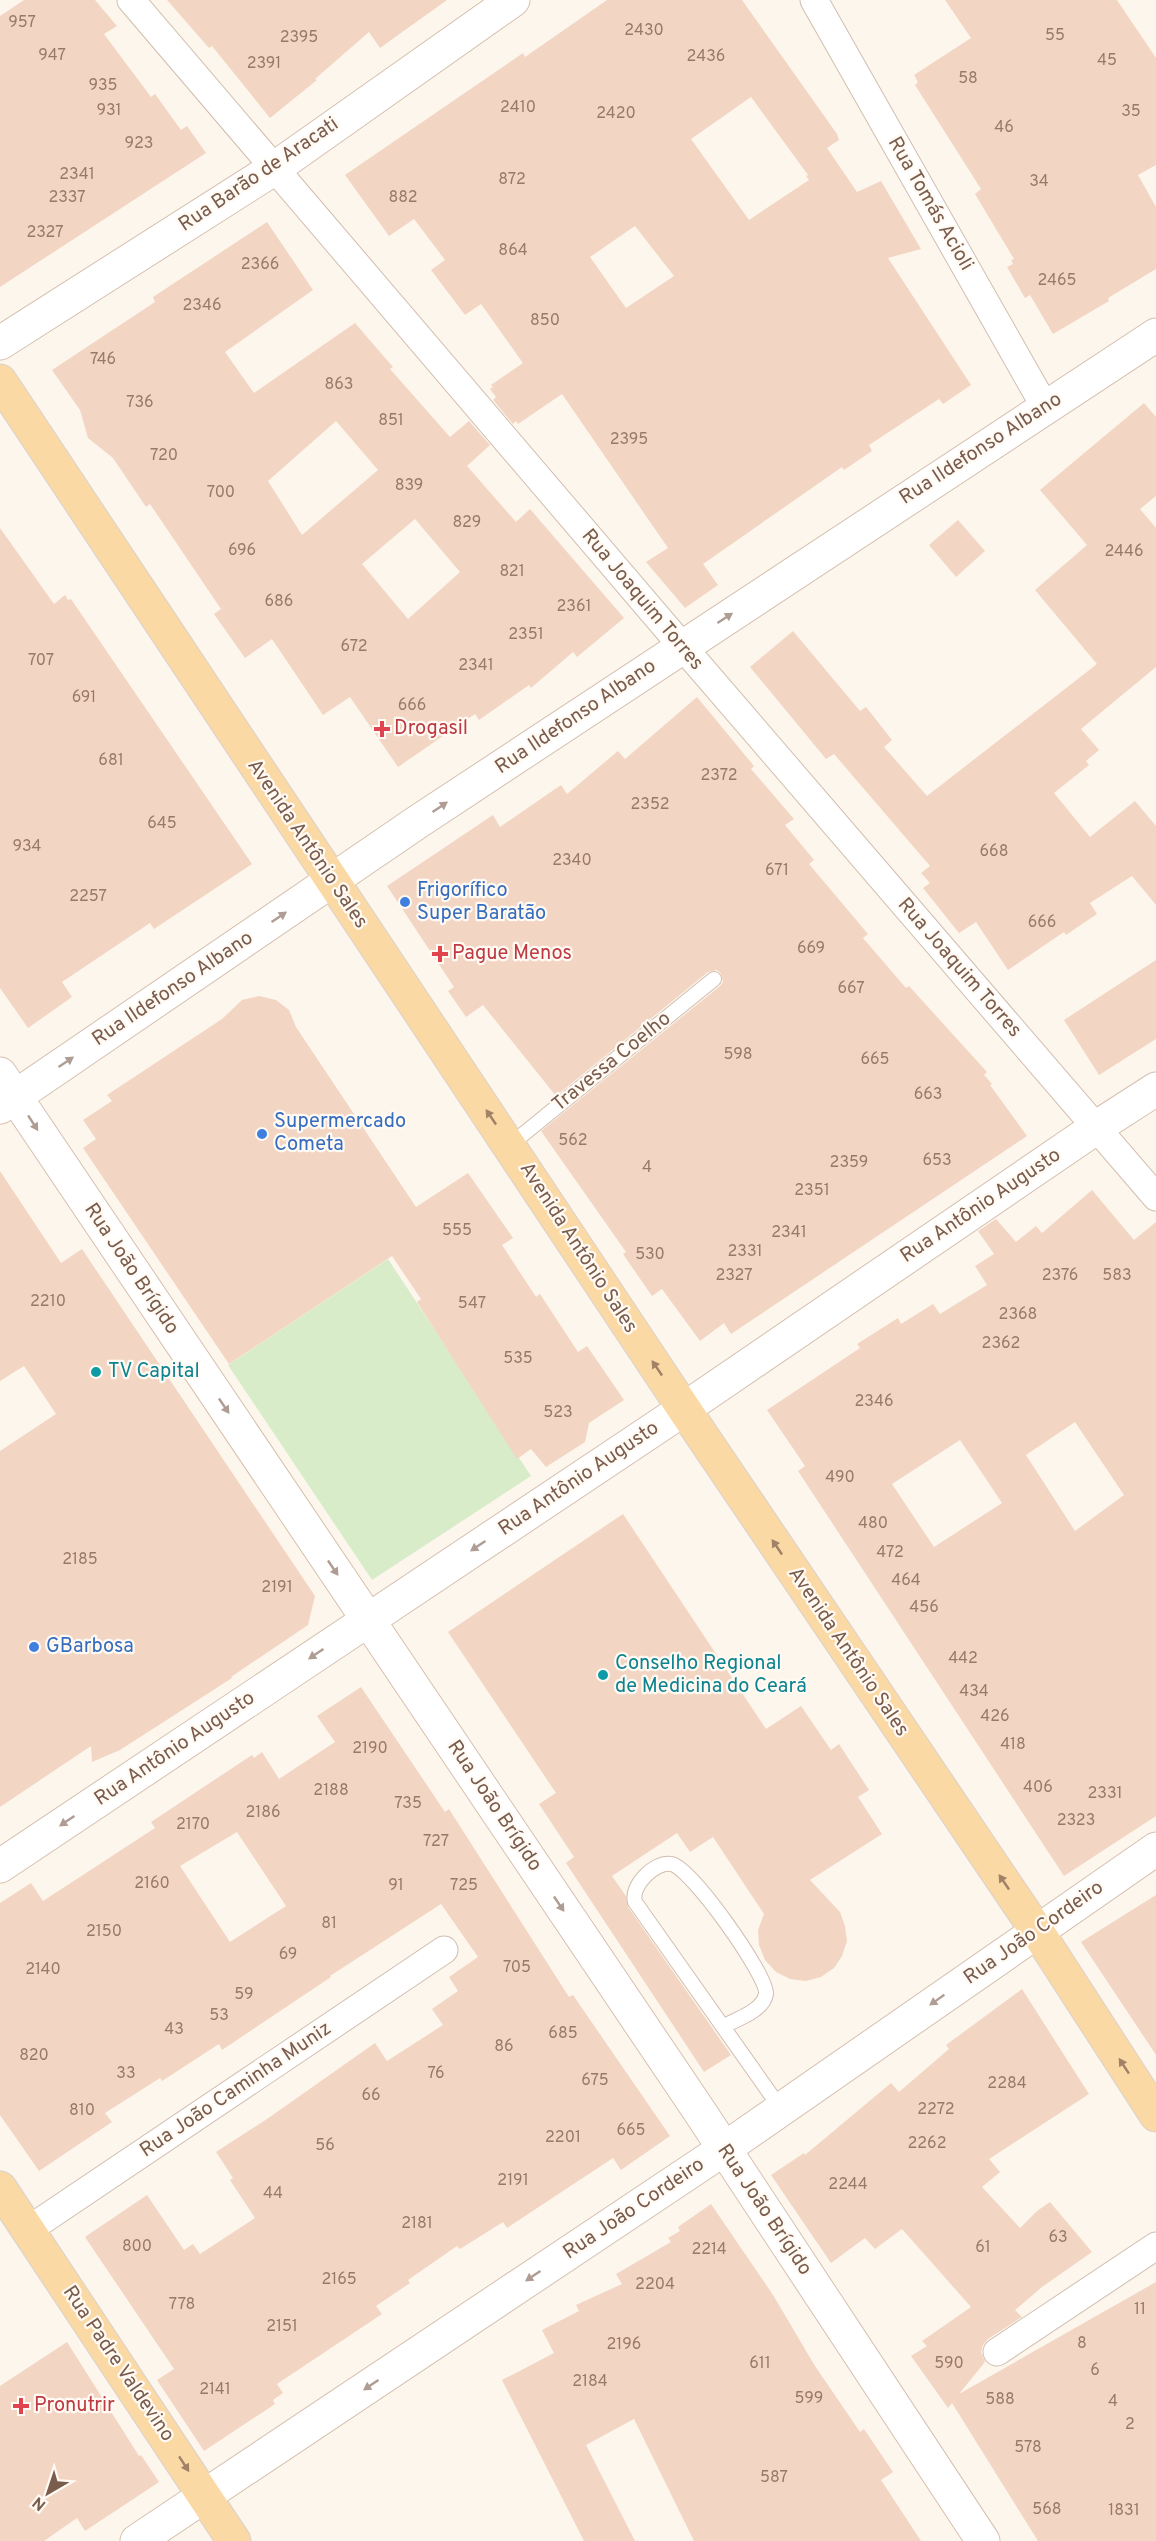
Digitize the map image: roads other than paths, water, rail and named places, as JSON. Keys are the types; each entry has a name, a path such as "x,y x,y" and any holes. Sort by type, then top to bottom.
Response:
{"main road":[{"name":"Avenida Antônio Sales","path":"0,381 684,1409 1037,1931 1156,2115"},
{"name":"Rua Padre Valdevino","path":"0,2188 234,2541"}],"street":[{"name":"Rua Joaquim Torres","path":"131,0 681,646 1156,1197"},
{"name":"Rua Barão de Aracati","path":"0,343 275,168 513,0"},
{"name":"Rua Tomás Acioli","path":"814,0 1045,407"},
{"name":"Rua Ildefonso Albano","path":"5,1093 331,881 681,646 1156,335"},
{"name":"Rua Antônio Augusto","path":"0,1866 684,1409 1156,1089"},
{"name":"Rua João Brígido","path":"5,1093 368,1619 724,2149 983,2541"},
{"name":"Rua João Cordeiro","path":"137,2541 724,2149 1156,1850"},
{"name":"Rua João Caminha Muniz","path":"28,2230 444,1950"},
{"path":"997,2352 1156,2246"}],"lane":[{"name":"Travessa Coelho","path":"510,1145 714,979"},
{"path":"724,2026 755,2010 765,1997 765,1984 694,1880 672,1863 664,1864 642,1878 633,1895 635,1902 781,2109"}],"place":[{"name":"Drogasil","path":"382,729"},
{"name":"Frigorífico Super Baratão","path":"405,902"},
{"name":"Pague Menos","path":"440,954"},
{"name":"Supermercado Cometa","path":"262,1134"},
{"name":"TV Capital","path":"96,1372"},
{"name":"GBarbosa","path":"34,1647"},
{"name":"Conselho Regional de Medicina do Ceará","path":"603,1675"},
{"name":"Pronutrir","path":"21,2406"}]}
